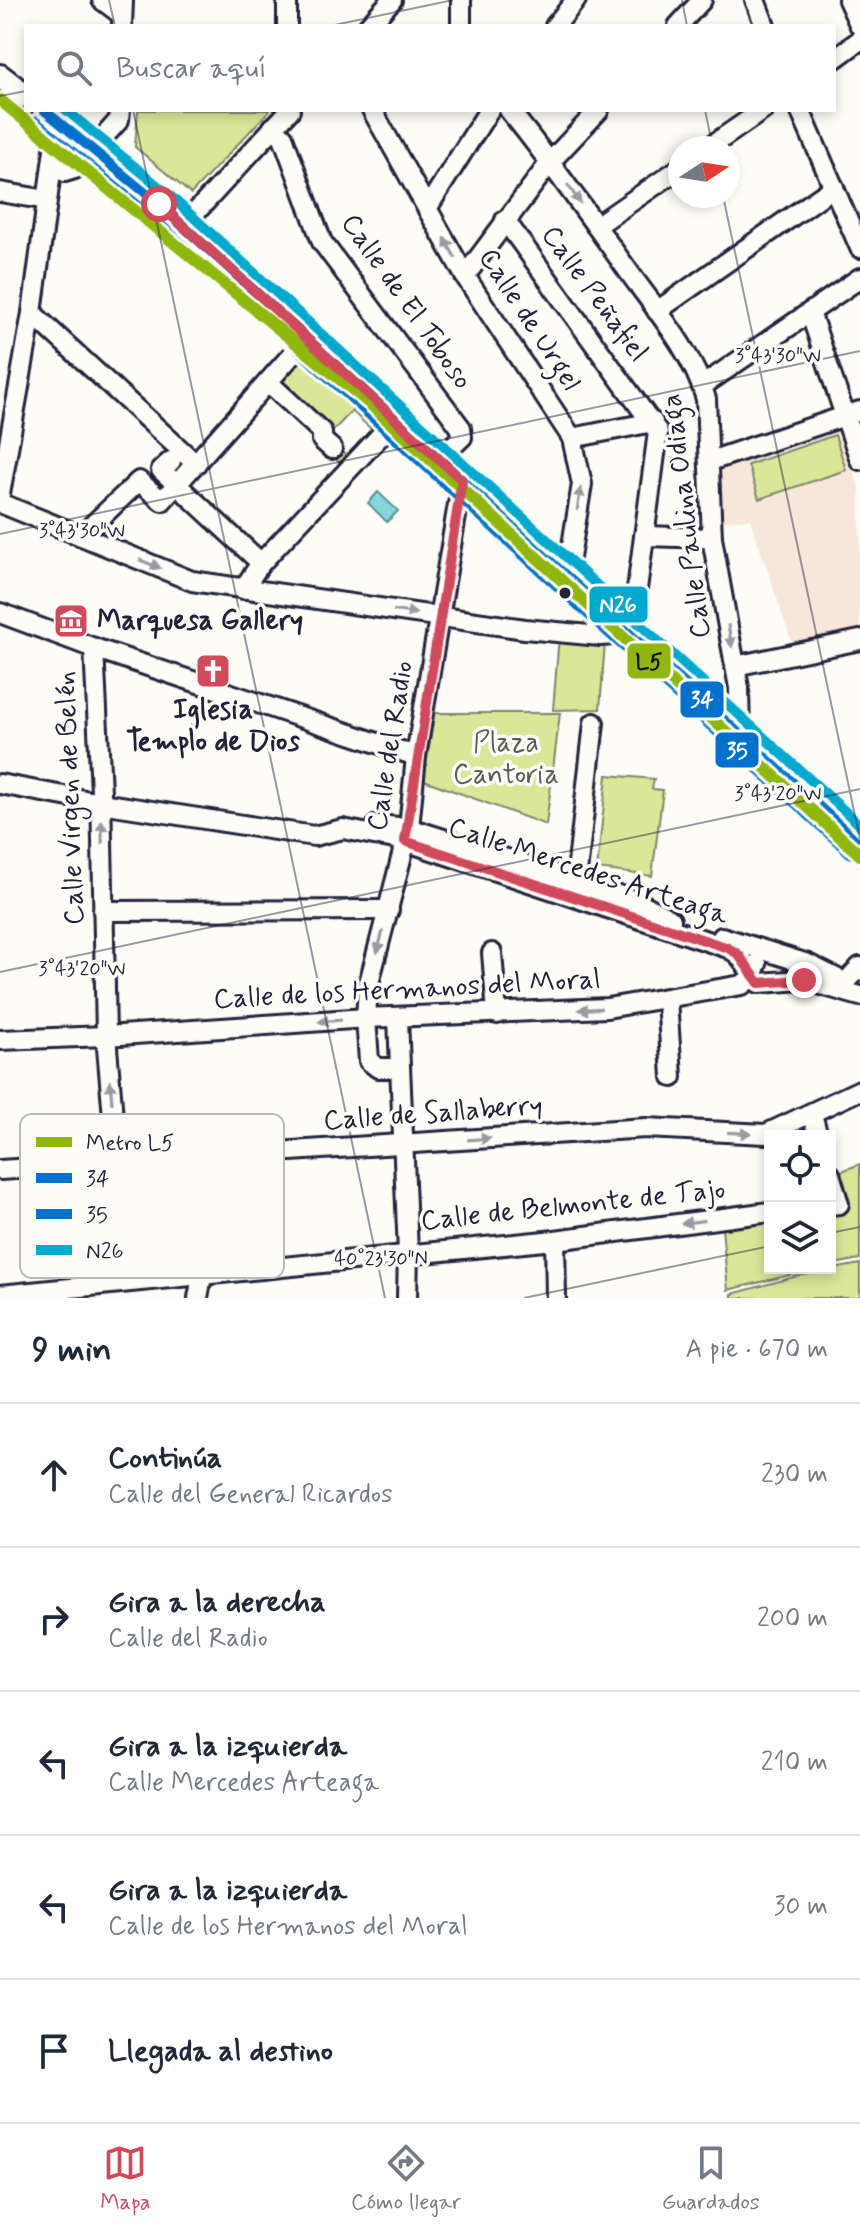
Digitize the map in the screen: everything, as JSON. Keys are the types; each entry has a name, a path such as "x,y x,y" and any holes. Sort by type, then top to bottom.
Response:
{"main road":[{"path":"0,76 24,94"},
{"path":"51,115 183,226 860,844"}],"street":[{"path":"102,0 123,14"},
{"path":"287,0 287,24"},
{"path":"370,24 392,0"},
{"path":"461,0 461,24"},
{"path":"557,24 576,0"},
{"path":"680,24 702,0"},
{"path":"755,0 764,24"},
{"path":"848,0 860,26"},
{"path":"836,58 860,40"},
{"path":"52,166 65,172 75,169 119,120 120,112"},
{"path":"183,226 288,112"},
{"name":"Calle de Urgel","path":"373,112 465,276 572,438 582,484 567,576"},
{"path":"428,207 488,112"},
{"name":"Calle Paulina Odiaga","path":"511,112 551,161 657,311 690,359 702,386 706,399 712,538 735,666 740,735"},
{"path":"465,276 551,161 597,112"},
{"path":"725,136 760,112"},
{"path":"801,112 860,248"},
{"path":"0,494 32,313 52,166 51,115"},
{"name":"Calle de El Toboso","path":"273,127 283,137 322,242 461,428 462,437 439,459"},
{"path":"596,226 668,176"},
{"path":"657,311 834,187"},
{"path":"0,192 47,200"},
{"name":"Calle Peñafiel","path":"505,220 653,422"},
{"path":"702,386 860,278"},
{"path":"810,312 852,414 860,460"},
{"path":"32,313 196,464"},
{"path":"81,536 139,481 162,501 306,339"},
{"path":"268,382 322,432 322,440 341,458"},
{"path":"710,461 852,414"},
{"path":"243,589 341,458 395,420"},
{"path":"0,503 192,581 440,617 600,636 631,634 658,432 653,422 572,438"},
{"path":"171,461 161,470 261,563"},
{"name":"Calle del Radio","path":"399,1068 378,1068 369,1061 366,1018 368,987 407,834 416,756 462,480"},
{"path":"644,536 712,538"},
{"path":"0,613 94,648 416,756"},
{"path":"735,666 860,640"},
{"name":"Calle Virgen de Belén","path":"94,648 106,1036 113,1114"},
{"path":"576,881 594,723"},
{"name":"Calle Mercedes Arteaga","path":"0,784 11,778 101,798 316,825 339,822 407,834 576,881 639,902 668,919 860,996"},
{"name":"Calle Mercedes Arteaga","path":"407,834 728,948 738,954 753,974"},
{"path":"103,911 389,910"},
{"path":"492,953 497,1014"},
{"name":"Calle Mercedes Arteaga","path":"753,974 758,962 764,958 852,985"},
{"path":"852,985 860,967"},
{"name":"Calle de los Hermanos del Moral","path":"0,1040 366,1018 607,1008 742,985 753,974"},
{"path":"667,999 672,1077"},
{"path":"398,1019 408,1253 407,1298"},
{"name":"Calle de Sallaberry","path":"284,1152 646,1128 766,1134 860,1090"},
{"path":"812,1114 816,1130"},
{"name":"Calle de Sallaberry","path":"0,1170 20,1169"},
{"name":"Calle de Belmonte de Tajo","path":"284,1267 555,1240 764,1213"},
{"path":"555,1240 556,1298"},
{"name":"Calle de Belmonte de Tajo","path":"0,1295 162,1278"},
{"path":"198,1298 202,1278"}],"shaded area":[{"path":"838,427 860,489 860,633 793,646 750,519 717,522 714,469"}],"green space":[{"path":"138,112 268,112 191,194 135,147"},
{"path":"298,348 379,422 372,430 352,411 327,437 347,456 341,464 260,390"},
{"path":"835,435 846,470 759,499 748,465"},
{"path":"559,636 605,642 600,709 553,710"},
{"name":"Plaza Cantoria","path":"434,713 560,713 546,825 424,780"},
{"path":"607,775 654,779 652,789 663,790 652,876 597,869"},
{"path":"860,1164 860,1259 836,1264 836,1204 847,1198 839,1172"},
{"path":"764,1213 764,1274 794,1274 728,1290 721,1218"},
{"path":"860,1264 860,1298 732,1298 732,1294 798,1276 836,1274 836,1269"}],"water":[{"path":"378,492 398,511 387,522 368,503"}],"metro line":[{"name":"L5","path":"0,100 369,403 860,855"}],"transit line":[{"name":"34","path":"46,112 159,204 860,844"},
{"name":"N26","path":"68,112 168,194 860,825"},
{"name":"35","path":"35,121 150,215 851,854"}],"place":[{"name":"Marquesa Gallery","path":"71,621"},
{"name":"Iglesia Templo de Dios","path":"213,671"}],"route":[{"path":"159,204 462,480 405,841 728,948 738,954 759,983 804,980"}]}
